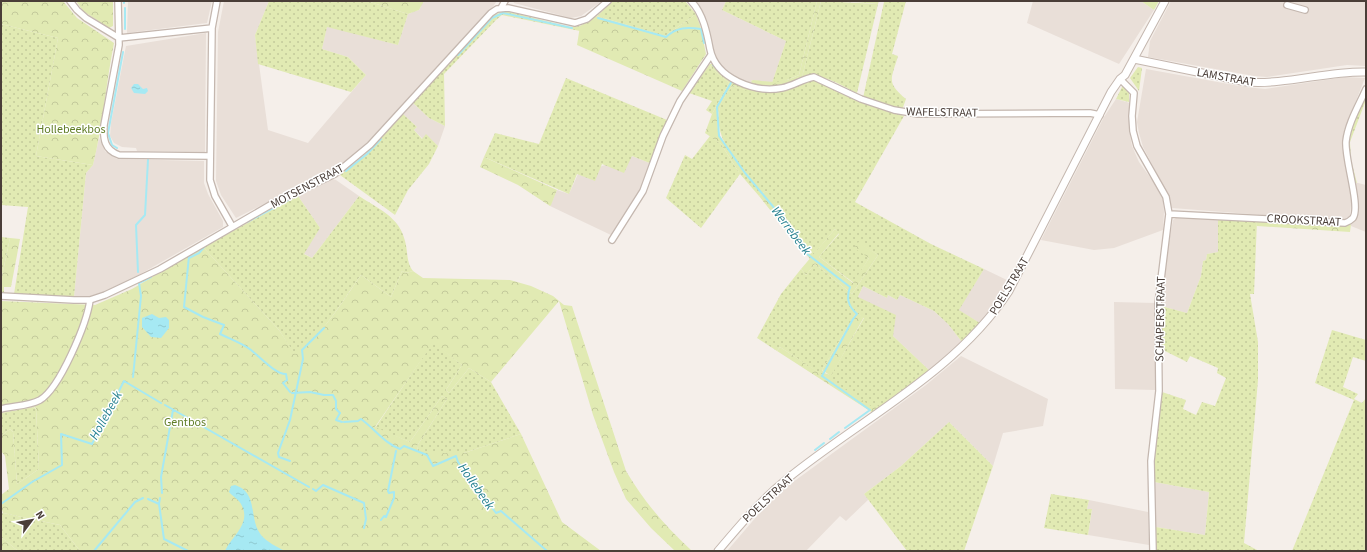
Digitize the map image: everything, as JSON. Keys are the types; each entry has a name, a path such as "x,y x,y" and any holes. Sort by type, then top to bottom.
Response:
{"street":[{"path":"70,1 86,18 119,38 212,28"},
{"path":"118,1 119,38 104,125 104,141 110,150 119,155 210,156"},
{"path":"217,1 212,28 210,180 213,191 232,226"},
{"path":"505,1 501,8 513,9 575,23 586,19 608,1"},
{"name":"WAFELSTRAAT","path":"691,1 698,10 704,26 711,55 723,71 747,86 767,89 782,88 814,77 860,99 894,110 918,114 1090,113 1100,115"},
{"name":"POELSTRAAT","path":"718,551 752,511 788,478 902,395 977,333 990,318 1009,291 1100,115 1120,78 1125,75 1165,1"},
{"path":"1296,8 1298,1"},
{"path":"1287,5 1305,10"},
{"name":"MOTSENSTRAAT","path":"1,296 90,300 133,283 232,226 296,192 335,174 370,144 491,13 501,8"},
{"path":"612,240 645,188 663,136 675,110 711,55"},
{"name":"LAMSTRAAT","path":"1134,59 1239,81 1265,84 1348,71 1366,72"},
{"name":"SCHAPERSTRAAT","path":"1120,78 1134,92 1132,116 1135,142 1166,197 1169,214 1158,304 1159,392 1151,461 1152,551"},
{"name":"CROOKSTRAAT","path":"1169,214 1345,223 1349,221 1354,215 1354,200 1346,152 1346,142 1350,125 1366,89"},
{"path":"1,409 34,403 43,398 50,391 68,361 88,310 90,300"}],"shaded area":[{"path":"128,1 212,1 207,23 127,33"},
{"path":"224,1 269,1 255,35 268,130 308,143 366,75 348,57 322,49 327,26 398,45 408,14 419,10 424,1 497,1 489,12 360,150 346,161 326,173 236,218 221,195 216,181 218,32"},
{"path":"513,1 602,1 581,16 571,18 514,3"},
{"path":"694,1 726,1 722,10 786,41 772,83 753,80 751,81 752,83 746,82 733,75 718,63 713,55 710,34 701,10"},
{"path":"1033,1 1141,1 1154,10 1119,64 1027,23"},
{"path":"1171,1 1366,1 1366,66 1347,65 1267,77 1148,57 1150,41"},
{"path":"206,33 205,152 137,151 136,148 122,147 114,143 110,136 111,123 126,46"},
{"path":"1146,69 1245,87 1265,89 1345,77 1365,78 1344,131 1342,148 1352,195 1350,216 1342,221 1172,208 1166,191 1143,147 1139,133 1137,122"},
{"path":"1116,99 1130,103 1129,129 1132,146 1139,162 1155,184 1163,200 1163,230 1114,248 1094,250 1041,240 1104,117"},
{"path":"413,103 429,118 445,126 438,146 426,135 423,139 414,130 417,127 403,114"},
{"path":"99,138 105,151 117,159 204,161 204,183 208,194 223,221 223,227 137,276 114,287 94,296 74,297 86,173 93,165"},
{"path":"632,156 652,164 644,183 611,235 550,206 557,190 569,194 578,174"},
{"path":"332,179 336,180 359,196 312,258 303,253 320,228 298,196"},
{"path":"1354,182 1366,185 1366,232 1351,226 1355,219"},
{"path":"1176,218 1218,220 1218,252 1207,254 1206,260 1203,261 1201,276 1187,313 1161,306 1165,264 1173,220"},
{"path":"984,269 1009,281 1001,299 983,325 958,310"},
{"path":"863,286 887,298 888,295 897,300 900,295 934,311 948,324 962,342 930,371 893,336 858,297"},
{"path":"1114,302 1155,303 1155,390 1115,389"},
{"path":"961,356 1048,399 1043,426 1003,433 993,466 949,422 901,466 864,494 869,499 846,521 840,516 806,551 727,551 763,509 789,485 926,385"},
{"path":"1154,482 1209,492 1205,535 1156,527"},
{"path":"1089,500 1148,512 1149,545 1088,535 1092,510 1087,509"}],"green space":[{"name":"Hollebeekbos","path":"1,1 63,1 77,18 114,43 93,165 36,156 58,38 1,24"},
{"path":"76,1 113,1 113,26 109,28 83,11"},
{"path":"269,1 367,1 408,14 398,45 327,27 322,49 348,57 366,75 351,92 258,64 255,35"},
{"path":"367,1 424,1 419,10 408,14"},
{"path":"613,1 685,1 696,14 665,36 597,16"},
{"path":"726,1 817,1 799,75 782,82 772,83 786,41 722,10"},
{"path":"817,1 821,1 802,77 790,83 778,86 765,86 752,83 751,81 753,80 771,82 781,81 799,75"},
{"path":"821,1 878,4 857,93 831,80 817,76 802,77"},
{"path":"841,1 879,1 878,4"},
{"path":"881,1 906,1 892,54 898,56 892,76 893,84 906,99 902,110 863,98 884,2"},
{"path":"1141,1 1159,1 1154,10"},
{"path":"506,11 570,27 580,26 580,31 502,15 444,74 445,126 429,118 413,103 493,15"},
{"path":"696,14 700,25 706,54 682,91 577,45 580,26 597,16 665,36"},
{"path":"1,24 58,38 36,156 93,165 86,173 74,297 14,294 28,207 1,205"},
{"path":"710,64 713,64 710,67 729,83 712,114 706,110 712,101 689,93"},
{"path":"713,64 721,72 758,90 757,94 733,86 724,98 717,120 719,134 744,172 740,174 721,144 705,133 712,114 729,83 710,67"},
{"path":"1138,67 1142,68 1139,91 1130,78"},
{"path":"566,78 667,120 652,164 632,156 624,173 602,164 595,181 577,174 569,194 484,157 495,133 539,144"},
{"path":"814,80 857,101 904,116 855,202 931,244 984,269 959,310 983,325 962,342 948,324 934,311 900,295 897,300 888,295 887,298 863,286 858,297 896,315 893,336 930,371 880,408 871,407 780,347 777,351 757,338 781,294 801,269 806,275 815,264 852,294 878,255 858,243 869,258 854,283 819,257 839,234 835,229 810,259 794,240 799,236 766,191 759,196 740,174 720,130 718,120 719,109 724,98 733,86 745,90 773,91 794,88 802,83","holes":["856,313 864,318 831,375 824,373 822,370"]},
{"path":"1123,85 1129,92 1129,102 1116,99"},
{"path":"1366,95 1366,100 1350,142 1351,160 1357,183 1354,182 1348,143 1350,132"},
{"path":"403,114 417,127 414,130 422,139 426,134 438,146 429,164 408,190 395,215 340,175 366,154"},
{"path":"710,136 721,144 740,174 701,228 666,198 685,155 692,159"},
{"path":"484,157 557,190 551,205 550,206 518,185 480,167"},
{"path":"766,191 773,198 799,236 794,240 759,196"},
{"path":"298,196 320,228 304,254 312,258 359,196 393,219 402,233 406,245 409,264 413,271 406,273 402,271 391,297 361,275 323,328 295,355 279,330 203,247"},
{"path":"1218,220 1257,221 1254,294 1250,294 1258,342 1258,380 1244,543 1259,551 1156,551 1156,527 1205,535 1209,492 1154,482 1154,458 1162,392 1186,400 1183,409 1196,415 1202,402 1215,406 1226,378 1217,373 1218,368 1190,356 1187,362 1161,349 1161,306 1187,313 1201,276 1203,261 1206,260 1207,254 1218,252"},
{"path":"1257,221 1345,226 1351,224 1350,232 1257,226"},
{"path":"835,229 839,233 819,257 853,283 869,258 854,248 858,242 878,255 852,294 815,264 806,275 801,269"},
{"path":"1,237 10,238 1,281"},
{"path":"10,238 20,239 11,287 4,287 4,295 1,295 1,281"},
{"name":"Gentbos","path":"203,247 279,330 295,354 323,328 361,275 391,297 402,271 406,273 413,271 423,278 510,280 531,286 553,296 564,305 572,306 626,471 656,514 692,551 675,551 651,528 626,499 614,472 593,415 559,301 491,382 469,368 449,393 446,390 462,365 433,343 375,427 410,442 442,396 447,399 417,446 418,453 464,453 521,434 562,522 601,551 80,551 60,525 3,513 1,508 1,495 9,489 5,456 1,451 1,436 10,429 13,432 17,484 39,469 36,408 30,403 1,408 1,301 95,305 132,289"},
{"path":"856,313 864,317 831,376 822,370"},
{"path":"1332,330 1366,340 1366,361 1353,357 1343,387 1358,394 1354,399 1362,403 1366,398 1366,551 1292,551 1354,400 1315,383"},
{"path":"433,342 462,365 446,390 449,393 469,368 491,382 521,434 464,453 418,453 417,446 447,399 442,396 410,442 375,428"},
{"path":"780,347 871,406 876,404 880,408 873,413 777,351"},
{"path":"34,407 36,409 39,469 17,484 13,432 10,429 1,436 1,413"},
{"path":"949,422 993,466 964,551 907,551 864,494 901,466"},
{"path":"1051,494 1089,500 1087,509 1092,509 1088,535 1044,528"},
{"path":"3,513 60,525 80,551 18,551 1,537 1,514"},
{"path":"1,537 18,551 1,551"}],"water":[{"path":"134,84 138,84 143,89 147,88 148,91 145,94 134,93 131,88"},
{"path":"152,314 159,318 166,317 169,320 169,328 161,338 151,337 142,327 142,318"},
{"path":"235,485 247,494 257,528 263,538 285,551 225,551 239,530 244,519 241,504 229,492 231,486"}],"waterway":[{"path":"125,8 125,29"},
{"name":"Werrebeek","path":"458,55 492,18 503,13 572,28"},
{"name":"Werrebeek","path":"598,18 666,37 674,31 682,28 701,29 704,43"},
{"name":"Hollebeek","path":"117,148 112,145 108,133 123,52"},
{"name":"Werrebeek","path":"713,65 718,70"},
{"name":"Werrebeek","path":"729,79 732,81 717,107 719,136 745,173 786,222 806,253 850,287 848,295 849,302 857,314 822,376 870,410 845,428"},
{"name":"Werrebeek","path":"346,171 367,154 381,139"},
{"name":"Hollebeek","path":"138,272 136,225 145,215 148,160"},
{"name":"Werrebeek","path":"247,222 290,199"},
{"name":"Werrebeek","path":"189,258 199,253 205,246"},
{"name":"Hollebeek","path":"189,256 184,307 203,317 224,325 220,334 240,343 251,350 272,368 286,374 287,380 283,383 290,392"},
{"name":"Hollebeek","path":"133,377 141,296 139,283 151,277"},
{"name":"Hollebeek","path":"290,461 279,457 278,453 290,420 303,359 302,350 324,328"},
{"name":"Hollebeek","path":"1,504 32,482 62,465 61,434 92,444 124,381 161,403"},
{"name":"Hollebeek","path":"292,393 310,392 333,395 336,401 336,409 340,413 336,420 342,422"},
{"path":"165,405 309,487"},
{"path":"162,493 161,477 173,410"},
{"name":"Hollebeek","path":"344,422 358,421 361,419 384,440 394,446 400,449 404,446 427,455 433,466 456,456 458,462 496,513 501,511 547,551"},
{"name":"Werrebeek","path":"830,439 839,432"},
{"name":"Werrebeek","path":"815,450 824,443"},
{"path":"381,520 384,516 386,517 394,498 394,492 389,493 388,491 396,451"},
{"path":"313,489 316,491 323,485 364,503 366,519 364,528"},
{"path":"94,551 135,502 143,498"},
{"path":"160,498 159,504 164,539 188,551"},
{"path":"148,499 159,504"}]}
